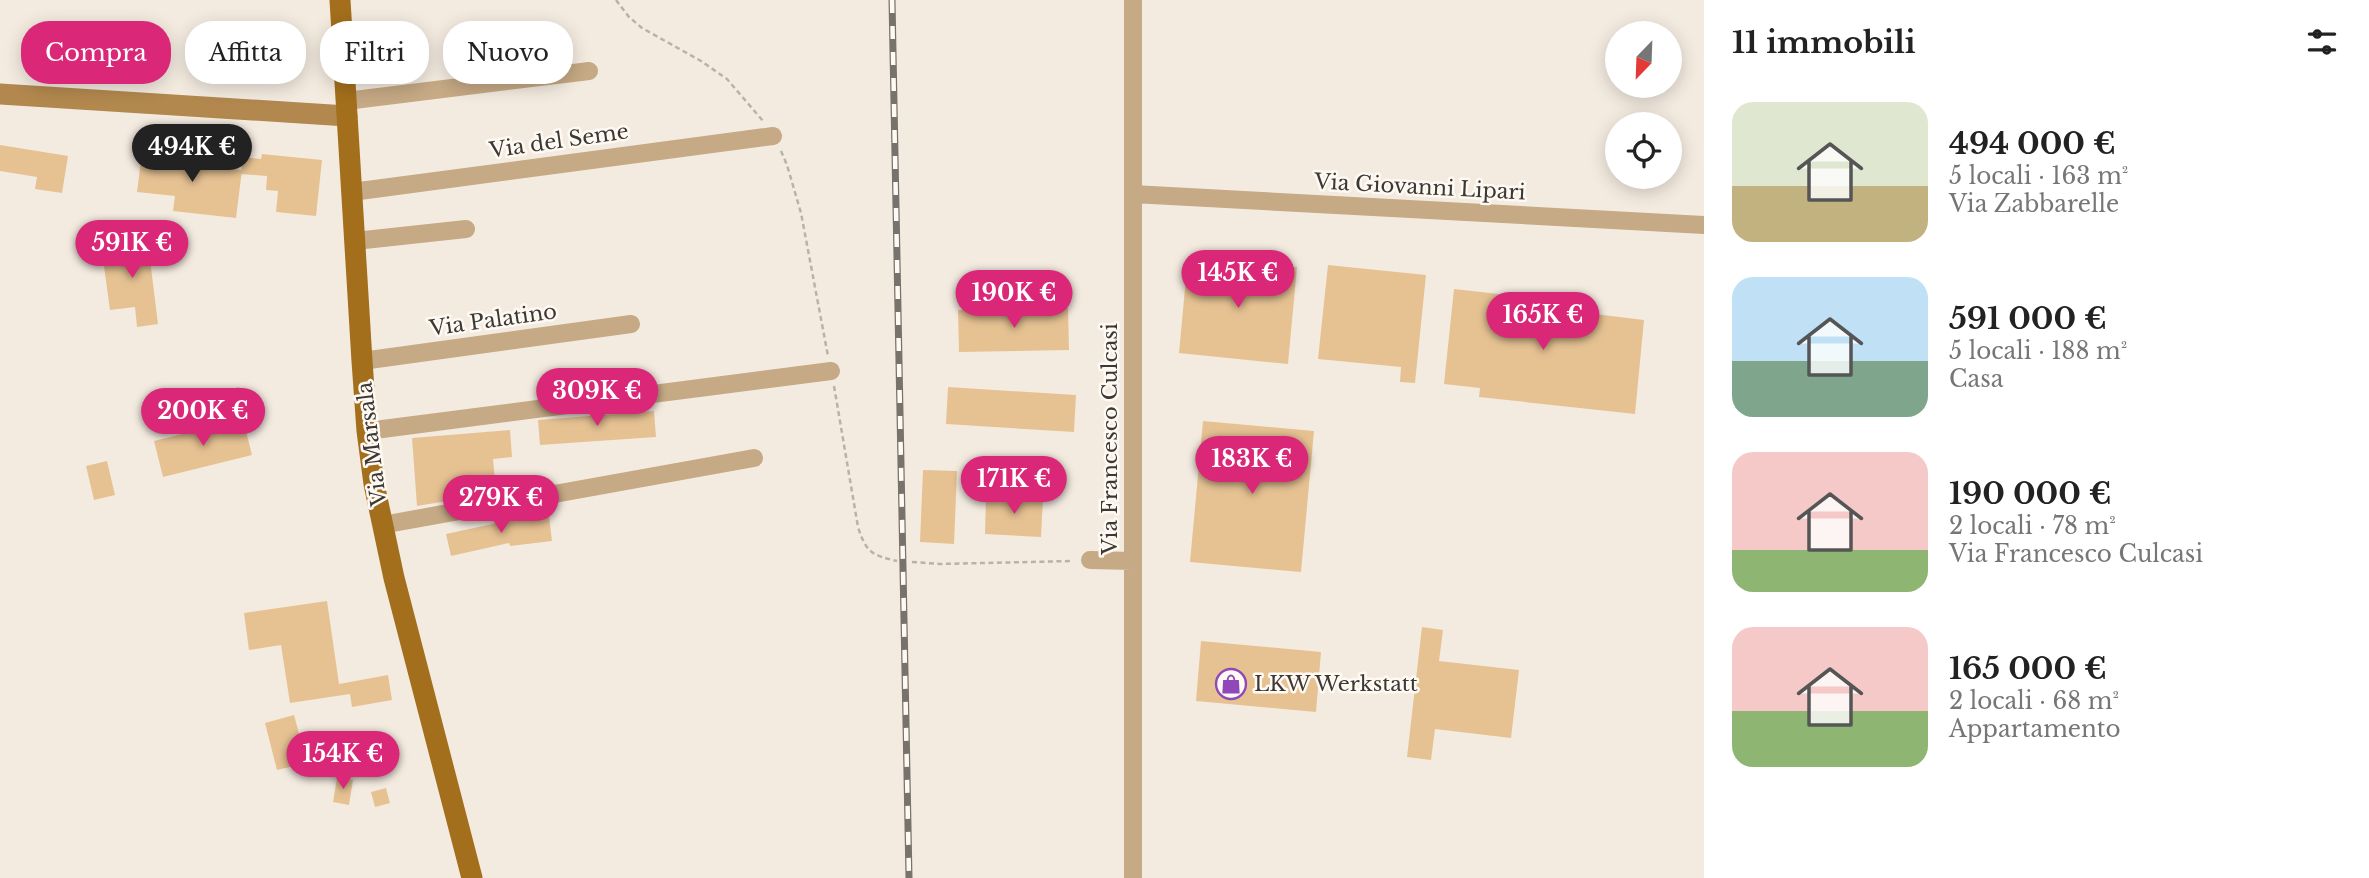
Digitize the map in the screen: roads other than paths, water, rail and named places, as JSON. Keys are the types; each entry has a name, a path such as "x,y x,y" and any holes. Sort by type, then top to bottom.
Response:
{"main road":[{"name":"Via Marsala","path":"340,0 367,431 382,525 472,878"},
{"path":"0,94 346,109"}],"street":[{"name":"Via Francesco Culcasi","path":"1133,0 1133,878"},
{"path":"346,109 589,71"},
{"name":"Via del Seme","path":"352,192 773,136"},
{"name":"Via Giovanni Lipari","path":"1133,194 1704,225"},
{"path":"355,241 466,229"},
{"name":"Via Palatino","path":"362,361 631,324"},
{"path":"367,431 831,371"},
{"path":"382,525 754,458"},
{"path":"1090,560 1133,561"}],"railway":[{"path":"892,0 909,878"}],"place":[{"name":"LKW Werkstatt","path":"1231,684"}]}
